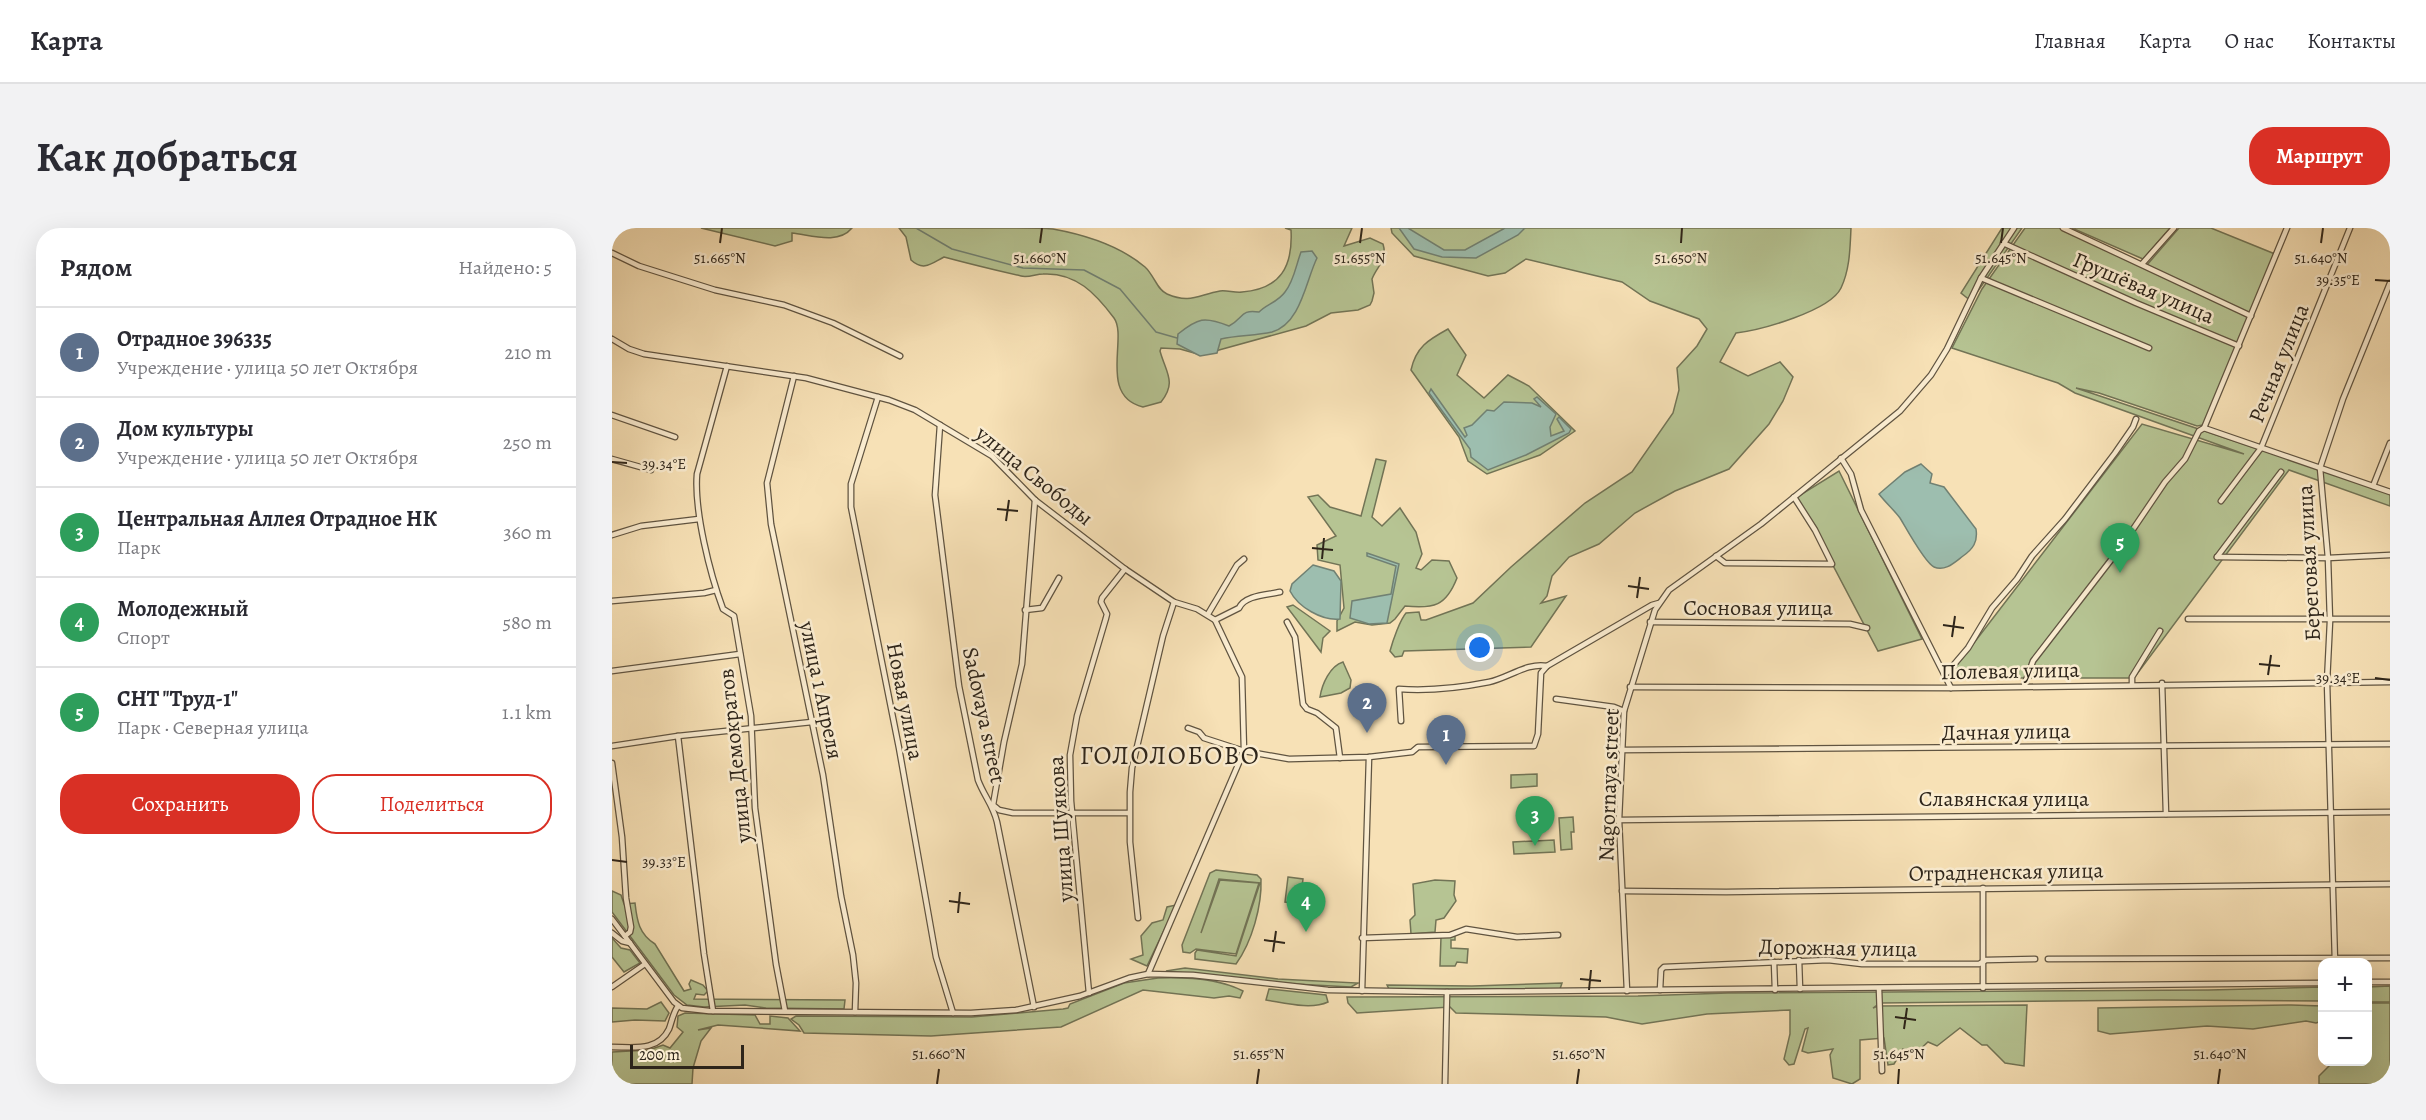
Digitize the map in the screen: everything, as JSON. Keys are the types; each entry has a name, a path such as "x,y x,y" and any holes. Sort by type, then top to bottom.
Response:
{"street":[{"name":"Nagornaya street","path":"1627,991 1619,820 1624,711 1650,622 1659,603 1669,590 1794,497 1900,411 1931,375 1947,349 1981,278 2014,228"},
{"path":"2063,228 2252,316"},
{"path":"2142,264 2174,228"},
{"path":"2024,686 2032,661 2121,547 2165,482 2185,459 2199,431 2204,428 2287,228"},
{"name":"Речная улица","path":"2221,501 2261,448 2350,228"},
{"name":"Грушёвая улица","path":"2003,243 2239,346"},
{"path":"612,253 639,266 716,290 784,305 833,323 900,356"},
{"path":"1981,278 2148,348"},
{"name":"Береговая улица","path":"2335,958 2327,682 2330,621 2328,558 2320,468 2343,399 2390,282"},
{"name":"улица Свободы","path":"612,339 629,349 644,354 794,376 909,407 992,456 1035,500 1125,569 1174,602 1208,614"},
{"name":"улица Демократов","path":"727,366 696,474 699,519 716,590 723,609 734,616 751,716 754,808 776,964 785,1011"},
{"name":"улица 1 Апреля","path":"794,376 767,483 771,524 823,775 841,896 853,955 856,983 855,1012"},
{"name":"Новая улица","path":"878,397 851,484 851,507 899,748 936,957 953,1013"},
{"path":"612,415 675,437"},
{"path":"1945,675 1968,648 2004,592 2065,519 2115,453 2136,419"},
{"name":"Sadovaya street","path":"940,424 934,495 959,686 978,780 983,794 993,806 1034,1007"},
{"path":"2204,428 2390,492"},
{"path":"2373,486 2390,443"},
{"path":"1840,458 1851,474 1861,510 1951,688"},
{"path":"612,459 651,470"},
{"path":"2281,472 2216,558 2328,558 2390,555"},
{"path":"1716,556 1725,563 1832,564 1815,530 1794,497"},
{"path":"1035,500 1019,683 1004,742 993,806 1012,813 1130,813"},
{"path":"612,535 641,526 699,519"},
{"path":"1148,974 1244,751 1242,677 1215,621 1208,614 1244,559"},
{"name":"улица Шуякова","path":"1089,993 1072,813 1071,743 1107,614 1101,602 1102,598 1125,569"},
{"path":"1025,610 1042,608 1059,578"},
{"path":"612,600 704,593 716,590"},
{"path":"1215,621 1239,608 1241,603 1248,599 1280,592"},
{"path":"1138,918 1130,842 1132,768 1160,646 1174,602"},
{"path":"1188,728 1199,732 1204,738 1244,751 1289,759 1369,757 1412,753 1418,747 1534,746 1538,734 1539,681 1541,673 1547,666 1659,603"},
{"path":"2188,620 2390,619"},
{"path":"1287,622 1295,637 1304,704 1307,709 1317,713 1336,728 1340,758"},
{"name":"Сосновая улица","path":"1650,622 1850,624 1867,628"},
{"path":"2132,684 2132,677 2160,631"},
{"path":"612,671 740,654"},
{"path":"1401,721 1398,689 1465,686 1491,681 1537,664 1547,666"},
{"name":"Полевая улица","path":"1630,687 1951,688 2390,682"},
{"path":"2162,684 2166,814"},
{"path":"1556,699 1614,707 1624,711"},
{"path":"612,746 678,736 812,722"},
{"path":"678,736 713,1011"},
{"name":"Дачная улица","path":"1622,750 2390,744"},
{"path":"1362,991 1369,757"},
{"path":"612,763 631,927 630,932 625,936"},
{"name":"Славянская улица","path":"1619,820 2390,812"},
{"name":"Отрадненская улица","path":"1622,891 1726,892 2390,884"},
{"path":"1983,888 1983,988"},
{"path":"612,919 678,1006 713,1011 993,1012 1034,1007 1089,993 1148,974 1194,975 1328,990 1447,992 2318,983"},
{"path":"1362,938 1450,935 1466,929 1517,937 1558,935"},
{"path":"612,933 622,941 630,943"},
{"path":"2372,959 2390,958"},
{"name":"Дорожная улица","path":"1660,990 1661,970 1664,967 1799,960 1828,960 1862,964 1979,964 2035,959"},
{"path":"2048,959 2318,960"},
{"path":"1799,960 1800,989"},
{"path":"1774,962 1775,990"},
{"path":"612,987 645,963"},
{"path":"2372,982 2390,982"},
{"path":"1879,989 1882,1071"},
{"path":"1445,1084 1447,992"},
{"path":"612,1047 648,1047 659,1042 667,1032 678,1006"}],"green space":[{"path":"701,228 852,228 832,238 792,233 792,241 775,246"},
{"path":"899,228 1041,228 1078,234 1102,242 1135,259 1145,267 1164,292 1182,298 1194,298 1220,291 1255,290 1275,281 1287,265 1290,254 1291,230 1285,228 1352,228 1344,246 1370,238 1383,244 1384,254 1372,279 1374,293 1370,305 1358,310 1331,313 1306,326 1201,355 1180,349 1161,348 1169,377 1168,389 1161,402 1143,407 1129,401 1121,391 1117,366 1117,327 1114,318 1084,286 1055,274 1024,276 944,257 924,266 916,264 911,260 906,237"},
{"path":"1391,228 1851,228 1846,273 1841,288 1834,296 1810,312 1761,328 1736,333 1720,362 1748,376 1780,362 1793,377 1783,401 1769,424 1729,469 1675,491 1635,513 1599,544 1569,557 1552,576 1547,596 1541,603 1566,596 1531,647 1404,651 1402,656 1395,657 1390,651 1406,613 1419,612 1421,620 1426,620 1473,603 1585,503 1632,472 1673,413 1679,390 1677,368 1697,346 1707,329 1699,319 1650,301 1622,282 1526,259 1505,273 1488,276 1414,256 1392,233"},
{"path":"2002,228 2022,228 1971,301 1961,293"},
{"path":"2025,228 2061,228 2146,266 2179,228 2211,228 2275,254 2203,425 2197,426 2099,393 2076,388 2390,493 2390,506 2289,470 2134,678 1947,678 2142,424 2244,454 2075,393 2058,383 1952,348 1982,289"},
{"path":"2072,228 2170,228 2143,259"},
{"path":"1448,329 1466,355 1457,375 1484,398 1508,375 1529,386 1575,431 1540,455 1487,474 1468,461 1459,437 1411,370 1416,355 1424,345"},
{"path":"1376,459 1386,461 1372,517 1382,526 1400,508 1416,532 1422,554 1416,568 1421,570 1432,560 1449,561 1457,578 1448,595 1438,604 1424,607 1405,606 1390,623 1372,625 1355,622 1337,631 1337,621 1344,608 1340,565 1318,560 1317,545 1336,536 1308,497 1318,495 1330,507 1361,516"},
{"path":"1839,471 1922,639 1878,651 1797,497"},
{"path":"1293,605 1330,631 1323,638 1321,652 1287,607"},
{"path":"1343,662 1351,680 1350,688 1341,693 1320,697 1327,676 1334,667"},
{"path":"1537,774 1537,786 1511,788 1511,775"},
{"path":"1573,817 1572,849 1561,850 1559,818"},
{"path":"1554,840 1555,852 1514,854 1513,842"},
{"path":"1216,870 1257,875 1261,879 1260,901 1255,923 1247,945 1236,964 1195,959 1195,953 1197,950 1236,956 1260,883 1219,879 1201,933 1220,880 1259,883 1236,954 1196,949 1190,953 1183,952 1182,945 1210,873"},
{"path":"1288,877 1303,879 1300,904 1285,902"},
{"path":"1435,880 1455,881 1456,901 1444,918 1436,920 1435,932 1411,934 1410,920 1415,915 1413,884"},
{"path":"612,891 621,895 624,904 635,903 642,931 655,944 684,991 691,989 689,984 691,980 703,985 708,991 704,995 696,994 694,999 845,1000 844,1009 687,1005 674,995 612,912"},
{"path":"1176,905 1147,966 1131,959 1143,955 1141,936 1152,923 1163,920 1167,907"},
{"path":"1455,936 1455,940 1451,940 1451,948 1468,949 1467,963 1457,962 1455,966 1440,966 1441,937"},
{"path":"612,938 621,948 630,950 640,963 624,972 612,957"},
{"path":"1185,968 1278,979 1358,983 1351,987 1295,984 1166,971"},
{"path":"1158,978 1213,981 1243,991 1240,998 1229,996 1214,998 1143,990 1061,1027 931,1036 804,1033 791,1019 796,1016 972,1017 1063,1009 1068,1008 1070,1004 1124,983"},
{"path":"1562,983 1560,989 1389,989 1387,985 1472,986"},
{"path":"2390,986 2390,1002 2372,1002 2372,987"},
{"path":"2318,987 2318,1001 1880,1003 1873,1008 1878,1006 2027,1005 2024,1066 2005,1063 1987,1045 1982,1045 1960,1028 1937,1046 1928,1042 1916,1053 1903,1049 1894,1064 1888,1065 1884,1038 1860,1040 1860,1079 1852,1084 1833,1078 1830,1055 1833,1049 1808,1053 1802,1051 1808,1028 1805,1029 1794,1064 1789,1065 1784,1059 1790,1034 1790,1010 1707,1014 1642,1024 1606,1017 1456,1013 1450,1007 1357,1013 1348,1003 1347,997 1638,996 1728,993 2209,990"},
{"path":"1269,989 1326,995 1328,1002 1306,1006 1266,1000"},
{"path":"661,1002 669,1013 665,1021 612,1022 612,1008 647,1009"},
{"path":"2372,1003 2390,1003 2390,1084 2319,1084 2319,1076 2329,1066 2372,1066"},
{"path":"2318,1006 2318,1022 2306,1021 2253,1029 2207,1026 2110,1034 2098,1031 2098,1008"},
{"path":"685,1013 755,1015 760,1024 770,1024 770,1016 788,1018 800,1031 718,1025 698,1030 711,1028 701,1041 693,1068 692,1084 612,1084 612,1052 649,1050 663,1045 670,1048 683,1032 677,1027 678,1016"}],"shaded area":[{"path":"1399,228 1408,228 1444,250 1465,250 1505,228 1525,228 1518,235 1476,258 1442,257 1414,249"},
{"path":"1312,251 1317,258 1301,300 1290,320 1282,327 1272,332 1221,339 1217,353 1200,356 1177,344 1178,334 1196,322 1207,320 1229,326 1245,313 1259,312 1276,301 1291,283 1301,252"},
{"path":"1431,389 1465,437 1467,435 1464,428 1472,425 1487,410 1494,411 1504,402 1532,403 1541,407 1534,399 1537,397 1556,414 1550,427 1551,436 1564,431 1557,419 1559,417 1571,429 1569,433 1526,455 1488,470 1471,457 1470,449 1429,393"},
{"path":"1921,464 1932,474 1930,483 1944,487 1976,529 1976,538 1972,548 1953,563 1942,568 1930,564 1900,518 1879,494 1905,472"},
{"path":"1367,553 1399,564 1387,623 1369,624 1350,618 1352,601 1391,594 1396,566 1367,556"},
{"path":"1313,565 1334,571 1341,581 1340,619 1326,618 1311,612 1290,591 1292,584"}],"waterway":[{"path":"916,228 952,249 1023,268 1084,270 1120,289 1156,332 1177,338"}],"place":[{"name":"СНТ \"Труд-1\"","path":"2120,573"},
{"name":"Дом культуры","path":"1367,733"},
{"name":"Отрадное 396335","path":"1446,765"},
{"name":"Центральная Аллея Отрадное НК","path":"1535,846"},
{"name":"Молодежный","path":"1306,932"}],"district":[{"name":"ГОЛОЛОБОВО","path":"1170,755"}]}
